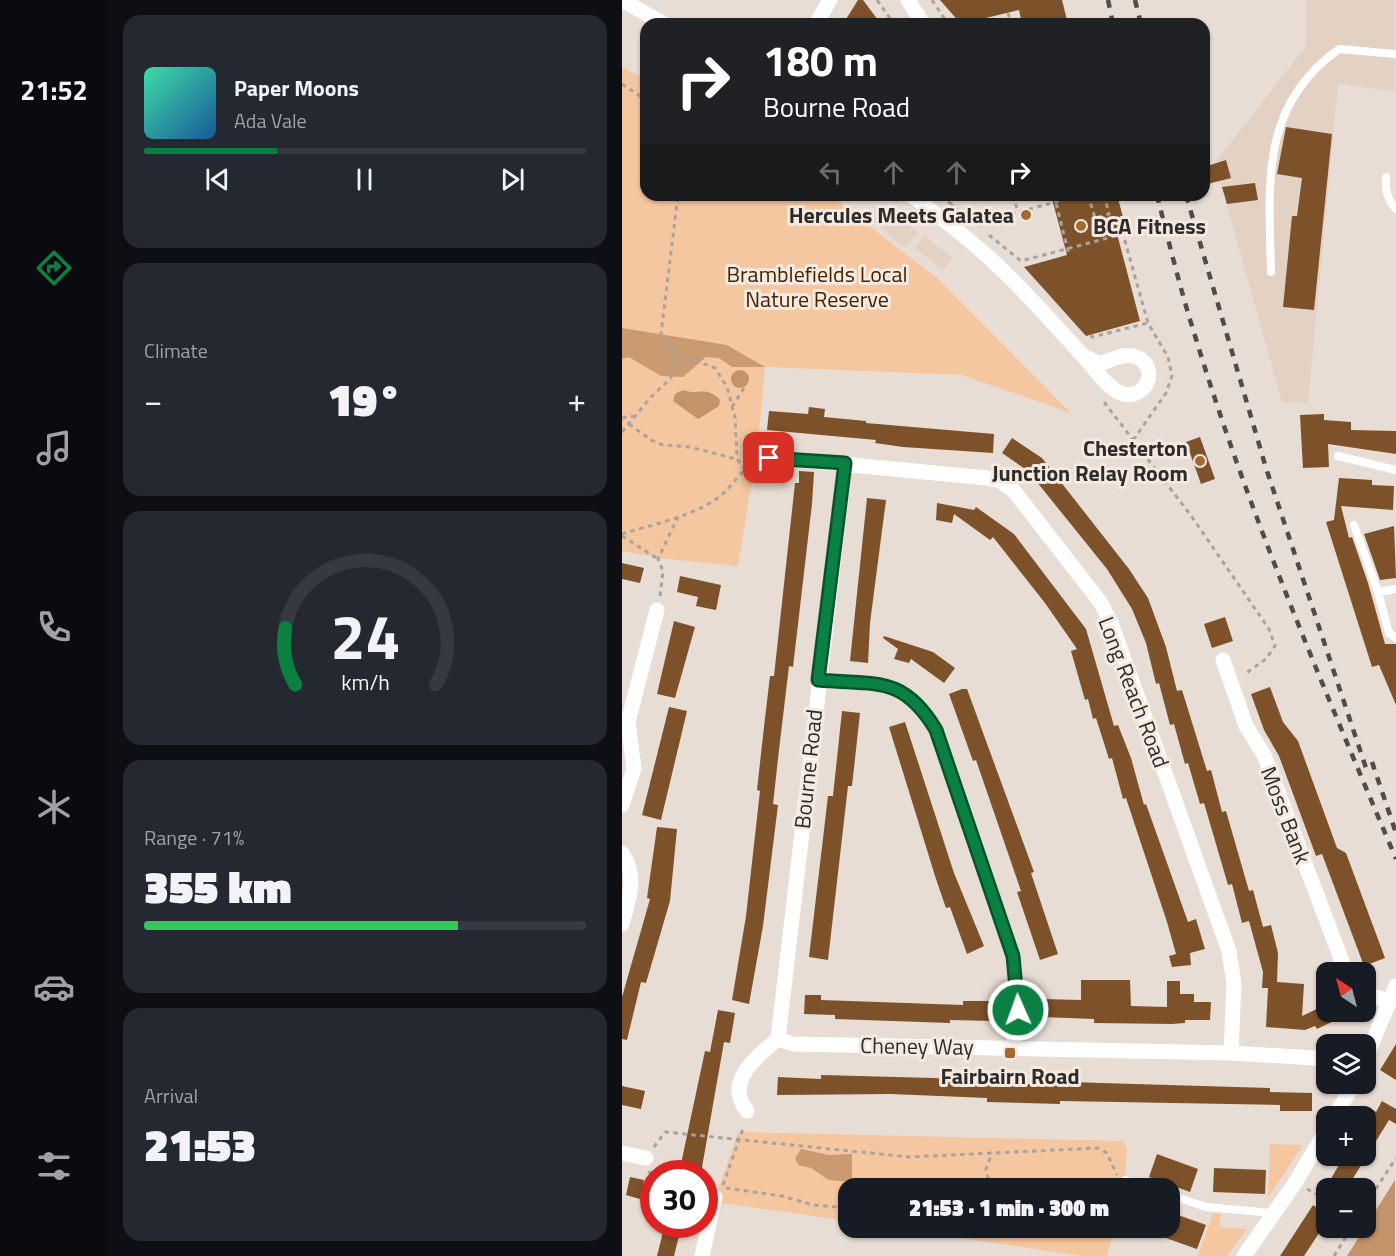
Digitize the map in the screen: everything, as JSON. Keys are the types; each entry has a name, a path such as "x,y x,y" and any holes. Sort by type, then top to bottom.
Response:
{"street":[{"path":"622,0 654,18"},
{"path":"908,0 919,18"},
{"path":"819,18 826,2"},
{"path":"908,201 994,262 1114,389 1124,394 1136,394 1145,387 1149,376 1147,365 1139,357 1128,354 1099,364 1082,355"},
{"path":"1114,389 1109,379 1110,367 1117,358"},
{"name":"Long Reach Road","path":"769,458 845,463 1000,481 1014,491 1101,603 1111,623 1229,951 1234,984 1231,1053"},
{"name":"Bourne Road","path":"778,1039 845,463"},
{"path":"622,805 634,769 628,722 657,610"},
{"name":"Moss Bank","path":"1223,660 1246,726 1264,755 1342,962"},
{"path":"818,680 890,687 907,694 924,710 936,730 1013,956 1018,1010 1013,1047"},
{"path":"622,853 630,865 632,885 622,924"},
{"path":"1376,1034 1396,986"},
{"path":"1376,997 1390,1002"},
{"path":"747,1111 740,1103 738,1094 740,1080 750,1063 778,1039"},
{"name":"Cheney Way","path":"778,1039 793,1044 1013,1047 1231,1053 1316,1058"},
{"path":"1244,1256 1295,1183 1316,1148"},
{"path":"622,1153 646,1158"},
{"path":"702,1256 706,1238"}],"lane":[{"path":"1272,272 1269,180 1278,126 1305,80 1323,60 1339,49 1396,54"},
{"path":"1386,177 1385,189 1390,202 1396,209"},
{"path":"1338,456 1396,470"},
{"path":"1354,525 1378,592 1389,633 1396,638"},
{"path":"1378,592 1396,589"},
{"path":"1180,1198 1206,1207 1273,1213"}],"path":[{"path":"877,0 890,18"},
{"path":"932,0 944,18"},
{"path":"1008,13 1010,18"},
{"path":"622,84 640,96"},
{"path":"622,432 672,378 671,351 661,334 678,201"},
{"path":"948,201 960,211"},
{"path":"1015,201 1018,212"},
{"path":"978,226 980,223 1059,201"},
{"path":"1090,201 1095,218 1109,214 1106,201"},
{"path":"1055,202 1069,255"},
{"path":"969,219 1021,261 1123,234 1148,323 1168,357 1172,376 1166,393 1134,439"},
{"path":"1091,335 1092,337 1148,323"},
{"path":"671,351 715,368 727,387 732,406 737,459 744,468"},
{"path":"732,406 744,388"},
{"path":"1097,394 1134,439 1269,629 1275,646 1266,659 1252,671 1230,680"},
{"path":"622,411 623,418 635,416"},
{"path":"629,423 651,440 663,445 690,447 737,459"},
{"path":"622,535 678,517 718,498 744,468 769,458"},
{"path":"658,559 678,517"},
{"path":"622,535 658,559 663,571 657,610"},
{"path":"747,1111 741,1140 718,1192 782,1196 838,1207"},
{"path":"665,1131 909,1157 1098,1148 1107,1153 1115,1173 1122,1178"},
{"path":"988,1178 986,1169 992,1153"},
{"path":"1376,1189 1396,1158"},
{"path":"1295,1183 1316,1194"},
{"path":"1334,1256 1345,1238"}],"shaded area":[{"path":"1306,0 1395,0 1395,91 1338,84 1308,403 1282,402 1215,163 1306,46"},
{"path":"881,203 918,232 905,248 869,218"},
{"path":"924,236 953,258 943,270 915,248"},
{"path":"622,328 727,345 765,367 732,367 719,358 706,357 683,377 661,376 629,357 622,359"},
{"path":"740,370 746,373 749,379 746,385 740,388 734,385 731,379 734,373"},
{"path":"683,390 710,393 720,400 719,406 698,419 673,401 675,394"},
{"path":"801,1149 829,1155 852,1154 852,1178 829,1180 811,1168 798,1165 795,1158"},
{"path":"1395,1180 1395,1256 1347,1256 1358,1238 1376,1238 1376,1210"}],"green space":[{"name":"Bramblefields Local Nature Reserve","path":"622,67 640,77 640,201 837,201 937,278 1071,413 962,375 765,367 758,443 738,566 667,559 622,551"},
{"path":"738,1132 1124,1141 1127,1150 1125,1178 838,1178 838,1220 718,1203 718,1190"},
{"path":"1270,1144 1303,1145 1268,1198"},
{"path":"1213,1214 1221,1214 1219,1227 1247,1229 1227,1256 1198,1256"},
{"path":"960,1238 1112,1238 1107,1256 1082,1256"}],"building":[{"path":"858,0 863,0 876,18 847,18"},
{"path":"940,0 1062,0 1066,18 1021,18 1019,10 986,18 956,18"},
{"path":"1286,127 1332,134 1314,310 1283,307 1292,216 1297,216 1302,178 1277,174"},
{"path":"1226,160 1231,178 1210,183 1210,165"},
{"path":"1255,183 1258,200 1227,204 1222,187"},
{"path":"1053,201 1119,201 1126,228 1116,230 1140,321 1086,336 1024,267 1067,255"},
{"path":"809,407 825,409 824,417 994,434 993,453 903,447 875,443 876,440 767,430 769,411 808,414"},
{"path":"1324,414 1324,420 1351,422 1351,430 1396,431 1396,454 1328,444 1329,467 1303,468 1300,415"},
{"name":"Chesterton Junction Relay Room","path":"1200,437 1215,479 1201,484 1186,442"},
{"path":"1012,438 1042,458 1129,569 1148,598 1166,647 1177,691 1182,690 1207,771 1211,770 1222,812 1226,811 1249,891 1253,890 1263,927 1271,925 1278,953 1277,982 1304,984 1302,1016 1316,1009 1316,1022 1332,1022 1317,1029 1315,1026 1305,1030 1266,1027 1268,988 1262,988 1263,972 1249,921 1242,923 1232,884 1228,885 1204,803 1200,804 1188,763 1185,764 1174,724 1170,725 1159,683 1156,684 1146,643 1132,609 1107,569 1028,471 1002,453"},
{"path":"799,471 814,472 812,504 793,667 789,666 779,750 773,804 778,805 763,926 749,1004 732,1000 746,916 770,676 774,676 795,483 799,483"},
{"path":"1339,478 1372,480 1372,485 1394,486 1393,510 1341,506 1349,538 1352,537 1368,583 1385,644 1396,644 1396,705 1379,665 1372,667 1326,522 1334,520"},
{"path":"867,498 886,500 870,623 868,663 850,661"},
{"path":"937,503 974,510 976,507 1014,534 1086,629 1114,726 1118,725 1131,758 1144,805 1146,804 1188,922 1196,919 1205,949 1190,953 1191,965 1172,967 1169,956 1176,954 1167,922 1126,798 1123,799 1112,758 1109,759 1096,718 1093,719 1088,699 1085,700 1071,651 1077,649 1045,603 993,537 990,540 954,514 952,523 936,520"},
{"path":"1394,526 1396,578 1380,580 1364,534"},
{"path":"622,563 644,568 640,583 622,579"},
{"path":"680,576 721,585 716,610 696,606 698,597 677,592"},
{"path":"1225,617 1233,641 1212,648 1204,624"},
{"path":"674,621 695,627 675,698 657,694"},
{"path":"884,636 933,652 955,668 944,683 911,659 909,663 894,659 898,649 883,638"},
{"path":"1270,687 1283,722 1298,741 1337,848 1346,853 1385,958 1374,962 1362,962 1322,854 1316,856 1279,756 1264,730 1251,694"},
{"path":"967,689 1034,872 1031,873 1058,954 1040,960 1017,892 1021,891 976,760 973,761 949,694"},
{"path":"669,707 687,711 661,820 642,815"},
{"path":"842,711 860,713 852,786 848,786 828,960 809,957 828,796 833,796"},
{"path":"905,722 954,873 984,946 967,954 950,907 946,908 936,879 889,727"},
{"path":"657,827 677,829 670,901 646,983 641,982 627,1040 622,1039 622,997 650,899 647,898"},
{"path":"1081,980 1130,980 1131,1006 1167,1007 1167,981 1180,981 1180,994 1194,994 1194,1002 1211,1002 1210,1020 1185,1020 1185,1023 1172,1024 1094,1023 1094,1019 1041,1017 1042,999 1081,1000"},
{"path":"805,995 821,995 821,1000 963,1005 963,1001 993,1001 993,1021 950,1020 950,1023 835,1019 835,1015 804,1014"},
{"path":"718,1010 735,1013 730,1043 724,1042 703,1160 682,1160 705,1051 710,1052"},
{"path":"1396,1044 1396,1080 1380,1070"},
{"path":"821,1075 976,1080 976,1083 1072,1085 1072,1082 1270,1088 1270,1092 1312,1093 1312,1111 1280,1111 1280,1105 1060,1101 1060,1104 987,1102 987,1098 891,1094 777,1095 778,1077 821,1079"},
{"path":"622,1086 645,1091 641,1109 622,1105"},
{"path":"1382,1101 1396,1109 1396,1124 1389,1120 1376,1141 1376,1112"},
{"path":"1157,1154 1198,1169 1190,1192 1180,1188 1180,1178 1149,1177"},
{"path":"1338,1166 1361,1166 1353,1178 1331,1178"},
{"path":"1214,1168 1266,1170 1265,1194 1213,1192"},
{"path":"630,1177 640,1179 640,1199 626,1195"},
{"path":"1313,1205 1316,1207 1316,1238 1304,1256 1280,1256"},
{"path":"1180,1216 1206,1225 1197,1249 1166,1238 1180,1238"},
{"path":"662,1238 678,1238 674,1256 657,1256"}],"railway":[{"path":"1108,0 1112,18"},
{"path":"1135,0 1140,18"},
{"path":"1158,201 1191,321 1240,471 1289,602 1396,859"},
{"path":"1188,201 1266,468 1368,774"},
{"path":"1372,762 1396,833"}],"place":[{"name":"Hercules Meets Galatea","path":"1026,215"},
{"name":"BCA Fitness","path":"1081,226"},
{"name":"Chesterton Junction Relay Room","path":"1200,461"},
{"name":"Fairbairn Road","path":"1010,1053"}],"route":[{"path":"769,458 845,463 818,680 890,687 907,694 924,710 936,730 1013,956 1017,977 1018,1010"}]}
